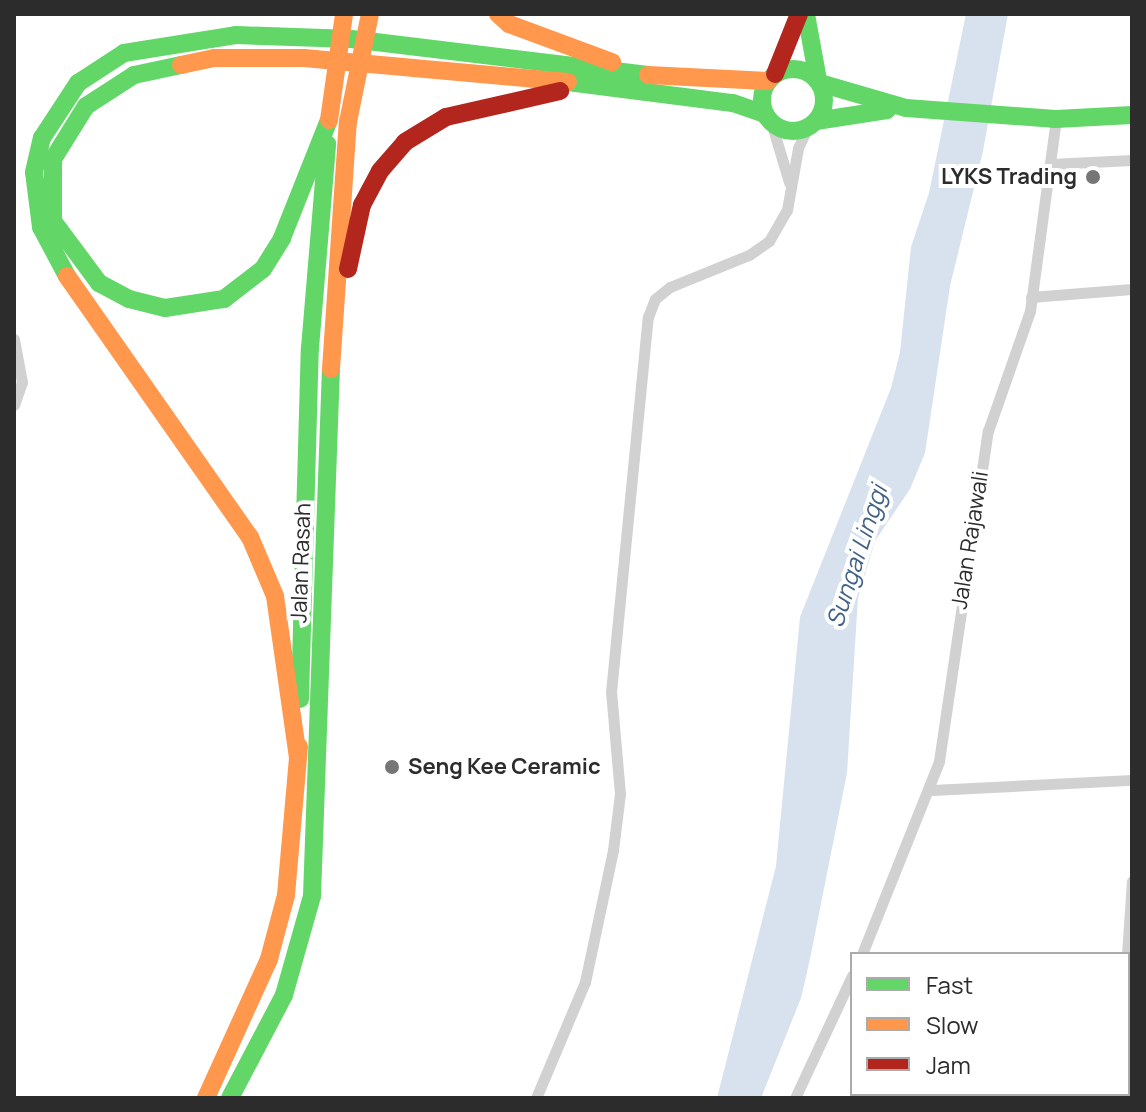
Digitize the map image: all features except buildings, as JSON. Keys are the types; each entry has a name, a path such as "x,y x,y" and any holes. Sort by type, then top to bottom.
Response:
{"main road":[{"name":"Jalan Rasah","path":"230,1098 284,995 312,896 344,14"},
{"name":"Jalan Rasah","path":"206,1098 269,959 286,895 298,757 310,348 339,121 370,14"},
{"path":"498,14 572,49 662,77"},
{"path":"768,118 762,97 799,14"},
{"path":"806,14 824,105 812,124"},
{"path":"298,757 275,596 250,537 75,291 45,238 34,172 54,116 78,83 124,53 236,35 351,39 662,77 772,77 802,69 820,82 906,108 1056,119 1132,115"},
{"path":"339,121 282,238 263,269 224,299 165,308 129,299 90,273 53,221 53,159 73,122 103,92 167,66 214,58 304,58 695,96 768,118 789,131 812,124 906,108"},
{"path":"332,347 362,205 380,171 405,142 446,117 588,86"}],"street":[{"path":"768,118 789,183"},
{"name":"Jalan Rajawali","path":"863,952 932,790 988,431 1031,297 1056,119"},
{"path":"536,1098 585,982 613,850 620,794 611,692 648,317 655,299 670,287 749,255 769,241 787,210 789,183 812,124"},
{"path":"1050,164 1132,160"},
{"path":"1031,297 1132,289"},
{"path":"14,405 22,382 15,339"},
{"path":"932,790 1132,780"},
{"path":"1127,952 1132,881"},
{"path":"795,1098 850,980"}],"water":[{"name":"Sungai Linggi","path":"966,14 1008,14 983,151 950,286 925,453 910,489 875,541 858,598 847,773 810,959 801,998 761,1098 717,1098 776,866 800,617 891,388 900,352 911,247 929,193"}],"traffic: fast":[{"path":"806,14 818,80"},
{"path":"67,276 41,227 34,172 42,138 78,83 124,53 236,35 351,39 648,75"},
{"path":"181,65 134,75 86,106 53,159 53,221 99,283 129,299 165,308 224,299 263,269 282,238 329,120"},
{"path":"787,69 799,69 815,78 822,88 824,100 822,112 815,122 799,131 787,131 767,117 762,106 762,94 776,74 787,69"},
{"path":"568,82 733,103 765,114"},
{"path":"823,84 906,108 1056,119 1132,115"},
{"path":"816,121 887,110"},
{"path":"300,699 310,348 327,144"},
{"path":"230,1098 284,995 312,896 331,369"}],"traffic: slow":[{"path":"329,120 344,14"},
{"path":"348,122 370,14"},
{"path":"498,14 509,24 612,62"},
{"path":"181,65 214,58 304,58 568,82"},
{"path":"648,75 768,81"},
{"path":"331,369 348,122"},
{"path":"67,276 250,537 275,596 298,757"},
{"path":"206,1098 269,959 286,895 299,747"}],"traffic: jam":[{"path":"775,74 799,14"},
{"path":"348,269 362,205 380,171 405,142 446,117 560,91"}],"place":[{"name":"LYKS Trading","path":"1093,177"},
{"name":"Seng Kee Ceramic","path":"392,767"}]}
